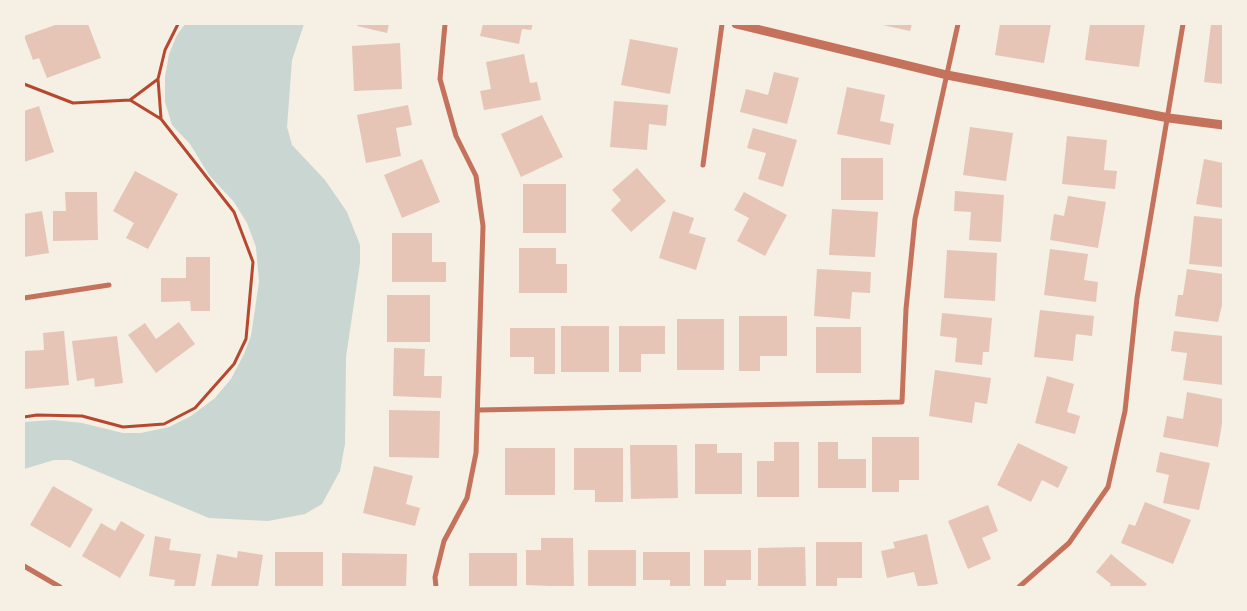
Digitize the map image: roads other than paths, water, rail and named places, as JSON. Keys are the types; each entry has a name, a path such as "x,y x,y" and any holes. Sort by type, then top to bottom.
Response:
{"street":[{"path":"436,587 435,577 444,541 467,498 476,454 483,226 476,176 456,136 440,80 445,24"},
{"path":"702,165 722,24"},
{"path":"736,24 947,75 1169,118 1223,125"},
{"path":"478,410 902,402 906,309 915,219 958,24"},
{"path":"1019,587 1069,543 1108,487 1125,411 1137,298 1169,118 1183,24"},
{"path":"24,298 109,285"},
{"path":"24,566 60,587"}]}
